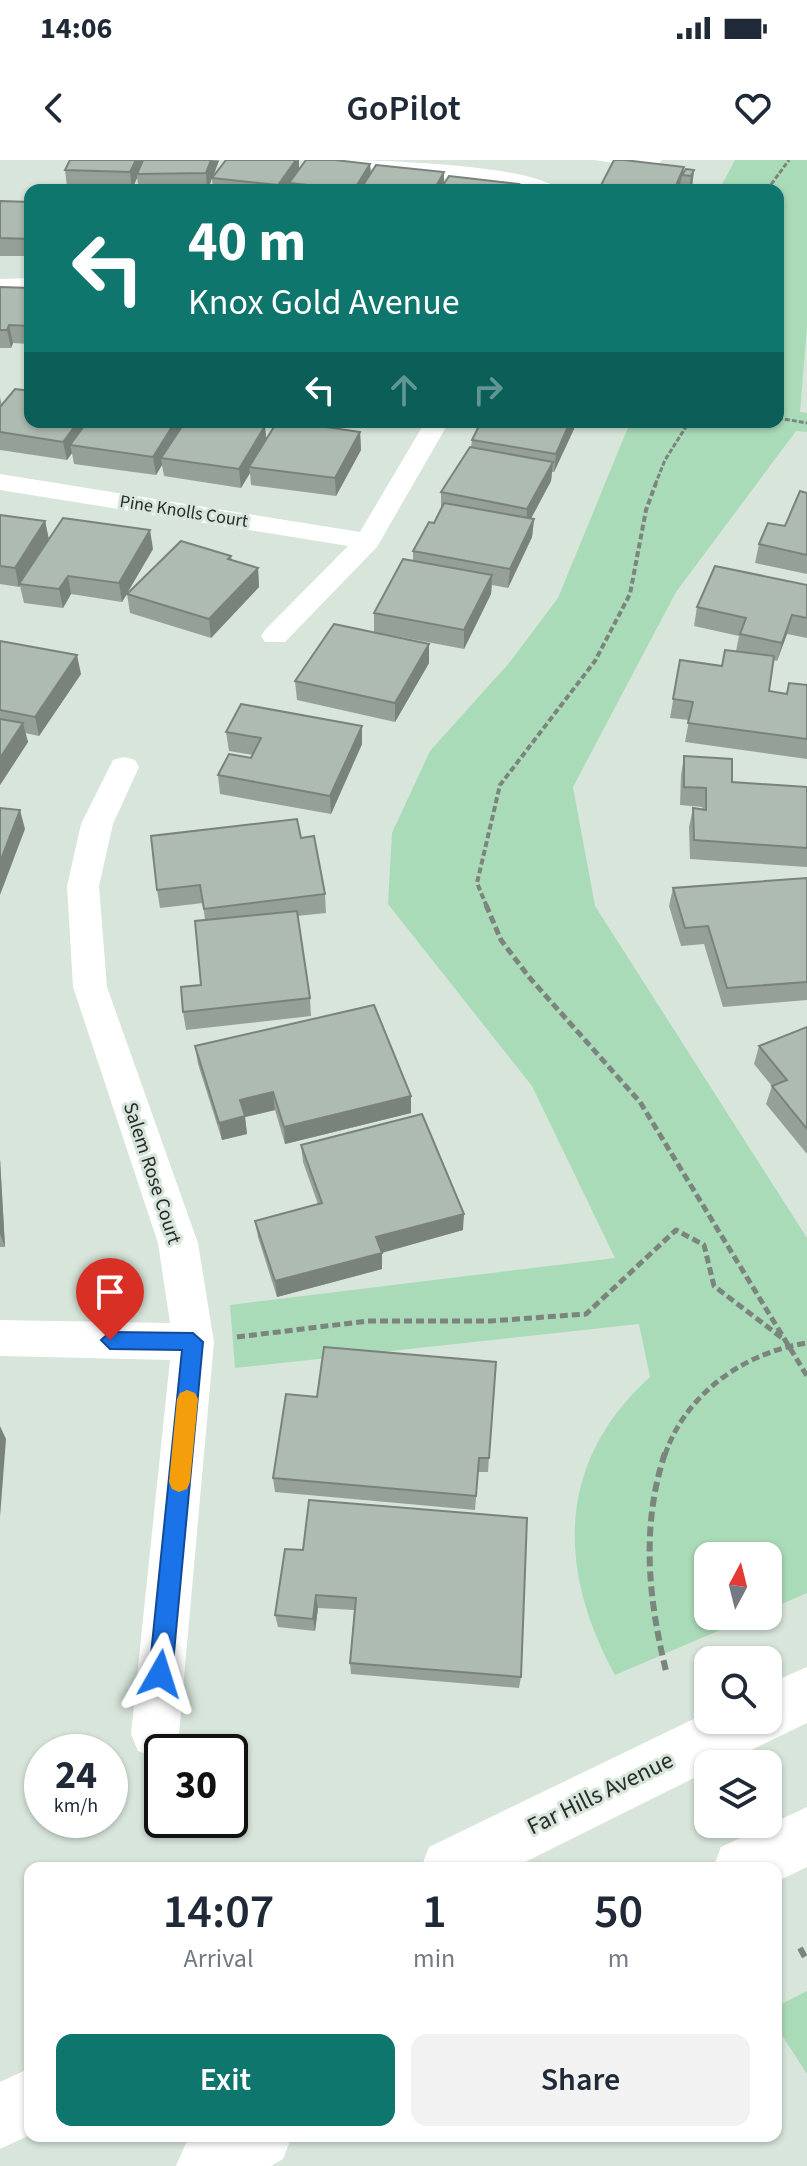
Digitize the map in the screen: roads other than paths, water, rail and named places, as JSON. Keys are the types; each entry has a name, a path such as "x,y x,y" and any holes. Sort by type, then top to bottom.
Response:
{"main road":[{"path":"782,1706 807,1695"},
{"name":"Far Hills Avenue","path":"462,1862 723,1734"},
{"path":"754,1862 807,1836"},
{"path":"0,2117 24,2103"},
{"path":"209,2166 250,2142"}],"street":[{"path":"352,160 532,184"},
{"path":"0,286 24,285"},
{"path":"275,636 368,541 434,428"},
{"name":"Pine Knolls Court","path":"0,482 368,541"},
{"name":"Salem Rose Court","path":"124,767 97,824 83,886 90,987 178,1243 193,1342 155,1734"},
{"path":"0,1338 193,1342"}],"lane":[{"path":"599,160 654,166 657,160"}]}
